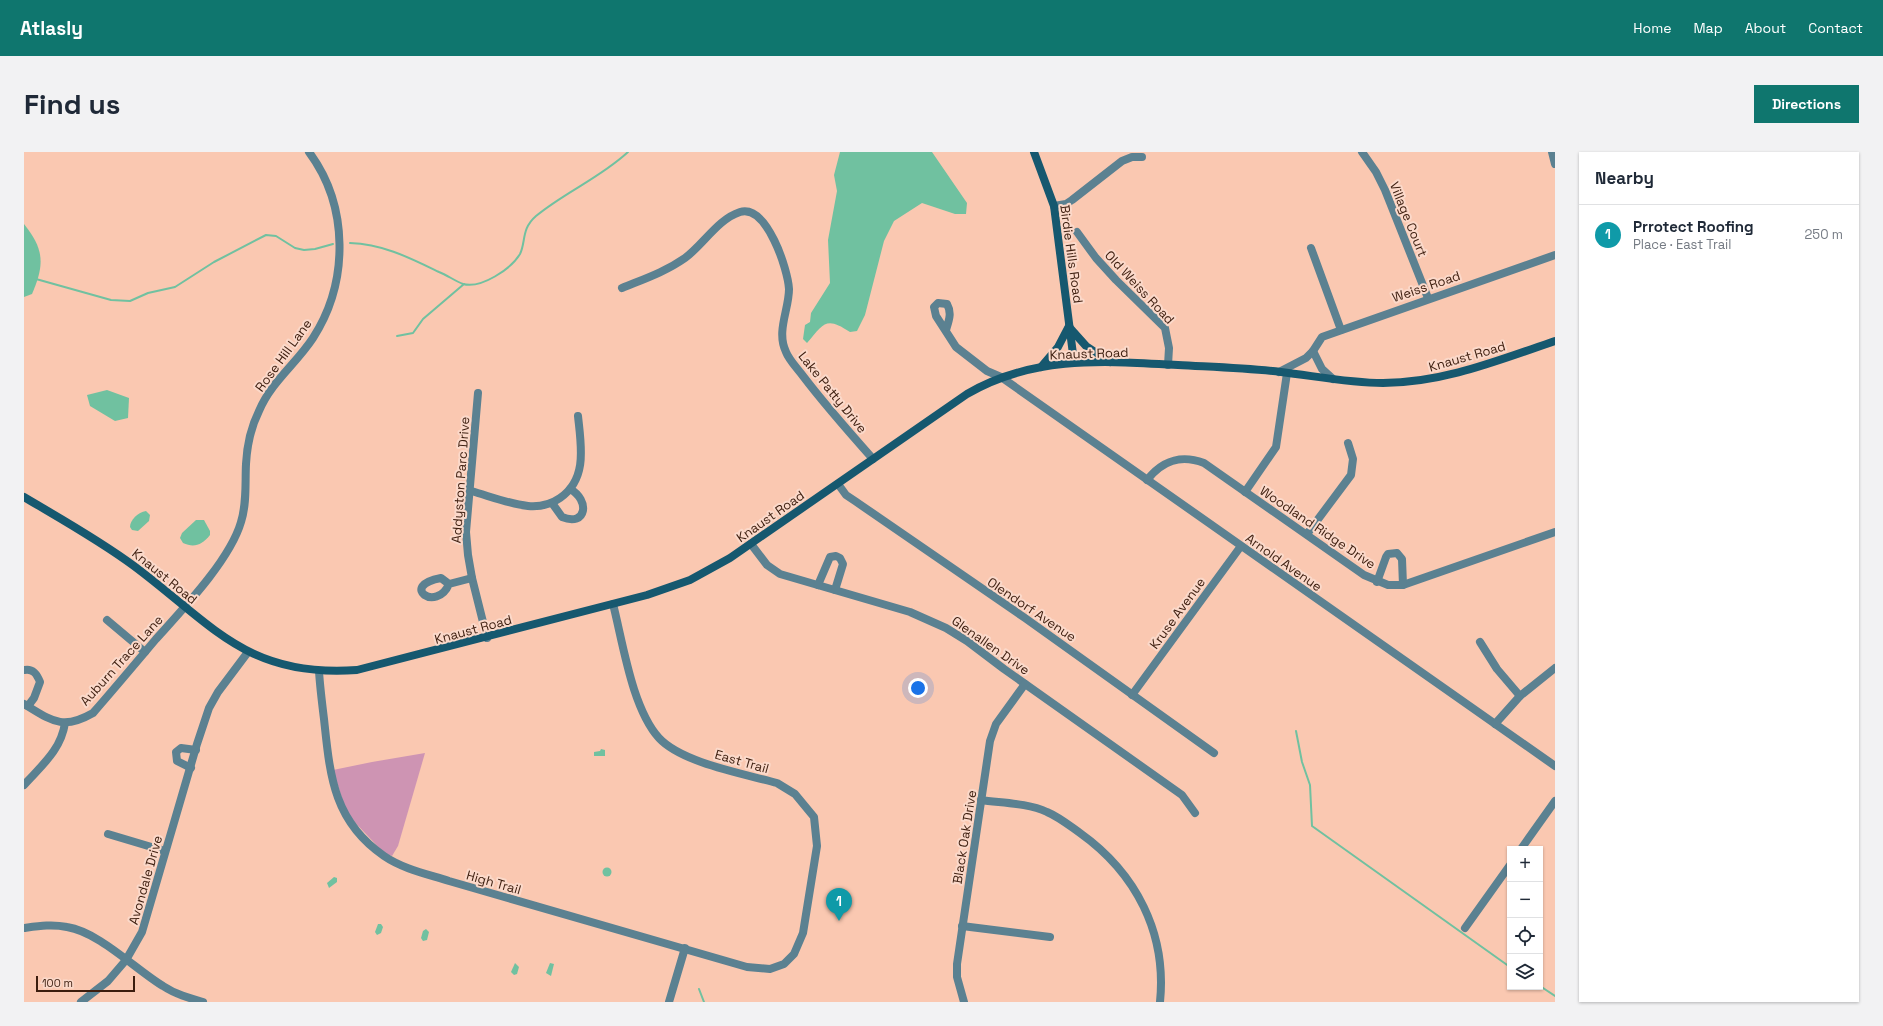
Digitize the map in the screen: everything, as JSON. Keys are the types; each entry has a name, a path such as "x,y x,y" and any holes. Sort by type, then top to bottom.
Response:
{"main road":[{"name":"Birdie Hills Road","path":"1034,152 1054,206 1074,362"},
{"path":"1041,367 1058,347 1069,326 1086,346 1110,362"},
{"name":"Knaust Road","path":"24,496 119,555 221,637 248,652 286,666 319,671 345,671 370,668 487,638 676,586 718,566 957,401 1001,377 1021,370 1074,362 1168,364 1283,372 1333,379 1384,383 1427,380 1468,370 1555,341"}],"street":[{"name":"Rose Hill Lane","path":"184,607 234,542 242,521 245,503 248,444 252,426 259,410 268,392 313,339 331,300 339,261 340,233 332,195 325,178 309,152"},
{"name":"Village Court","path":"1362,152 1376,172 1385,190 1428,298"},
{"path":"1552,152 1555,164"},
{"path":"1054,206 1066,204 1122,161 1132,157 1142,157"},
{"name":"Lake Patty Drive","path":"622,288 667,270 702,243 728,218 740,212 748,211 756,214 764,222 772,238 783,262 788,279 789,290 782,328 782,339 786,352 821,401 873,459"},
{"name":"Old Weiss Road","path":"1077,232 1096,258 1116,280 1165,328 1169,348 1168,364"},
{"path":"1311,248 1341,330"},
{"name":"Weiss Road","path":"1283,372 1313,351 1322,337 1555,254"},
{"name":"Arnold Avenue","path":"946,330 956,347 971,360 987,371 1001,377 1555,766"},
{"path":"1313,351 1322,369 1333,379"},
{"path":"1245,492 1276,447 1283,372"},
{"name":"Addyston Parc Drive","path":"478,393 471,491 466,532 472,578 487,638"},
{"path":"471,491 527,506 542,506 552,503 570,489 578,479 581,467 578,416"},
{"path":"1307,534 1350,475 1353,459 1348,443"},
{"name":"Woodland Ridge Drive","path":"1147,480 1156,469 1163,464 1185,459 1204,463 1364,575 1377,582 1388,585 1403,585 1555,532"},
{"name":"Olendorf Avenue","path":"838,484 846,495 1214,753"},
{"path":"552,503 562,517 574,519 580,516 583,511 583,502 580,496 570,489"},
{"name":"Glenallen Drive","path":"751,544 764,563 776,572 910,612 946,628 967,641 1182,795 1195,813"},
{"name":"Kruse Avenue","path":"1132,695 1241,546"},
{"path":"1377,582 1388,554 1397,553 1402,559 1403,585"},
{"path":"818,585 830,557 836,556 840,558 843,564 835,590"},
{"path":"449,584 472,578"},
{"name":"East Trail","path":"612,604 637,697 645,718 660,738 676,751 694,759 777,783 786,787 802,801 814,817 817,846 803,933 794,954"},
{"name":"Auburn Trace Lane","path":"65,723 82,719 93,713 184,607"},
{"path":"107,620 145,652"},
{"path":"1480,642 1497,669 1520,696"},
{"name":"Avondale Drive","path":"81,1002 108,982 126,960 142,932 196,750 213,699 248,652"},
{"path":"1495,724 1520,696 1555,668"},
{"path":"24,670 30,670 35,673 40,682 34,698 26,705 43,717 65,723 63,737 58,747 24,785"},
{"name":"High Trail","path":"319,671 326,748 331,776 345,816 362,838 384,856 449,882 759,969 770,969 784,964 794,954"},
{"name":"Black Oak Drive","path":"964,1002 957,977 962,926 992,733 1025,684"},
{"path":"191,768 177,760 176,752 181,748 196,750"},
{"path":"982,800 1037,808 1048,812 1087,838 1121,870 1136,891 1151,920 1160,963 1162,985 1160,1002"},
{"path":"1523,846 1555,801"},
{"path":"108,834 166,851"},
{"path":"1465,928 1507,869"},
{"path":"24,928 48,925 68,927 88,934 163,987 182,996 203,1002"},
{"path":"962,926 1024,935 1050,937"},
{"path":"669,1002 685,948"}],"shaded area":[{"path":"840,152 932,152 967,203 966,214 955,214 922,203 894,221 884,241 865,315 857,331 850,332 836,324 830,323 822,327 807,343 803,339 805,325 810,322 811,313 830,283 828,240 837,191 834,175"},
{"path":"24,224 36,241 39,249 40,265 39,274 32,294 24,297"},
{"path":"107,390 129,398 128,418 115,421 90,406 87,395"},
{"path":"146,511 150,515 149,521 138,531 132,530 130,524 133,519 140,513"},
{"path":"196,520 204,520 210,531 210,535 198,545 187,545 183,543 180,538 182,533"},
{"path":"601,749 605,750 605,756 594,756 594,752 600,751"},
{"path":"425,753 398,846 392,856 384,853 347,814 333,770"},
{"path":"607,867 612,872 607,877 602,872"},
{"path":"334,877 337,878 337,882 329,888 327,883"},
{"path":"378,924 381,924 383,927 381,933 377,935 375,932"},
{"path":"426,929 429,932 427,940 423,941 421,938 423,931"},
{"path":"515,963 519,967 517,974 514,975 511,972"},
{"path":"550,963 554,964 551,976 546,973"}],"waterway":[{"path":"350,243 385,249 418,262 463,284 478,284 487,281 503,271 516,260 522,249 528,226 536,216 547,207 606,170 628,152"},
{"path":"36,279 111,300 130,301 148,293 175,287 214,262 266,235 276,236 295,248 304,250 315,249 333,244"},
{"path":"397,336 413,333 423,319 464,284"},
{"path":"1296,731 1302,762 1310,785 1312,826 1507,965"},
{"path":"1543,988 1555,996"},
{"path":"699,989 704,1002"}],"place":[{"name":"Prrotect Roofing","path":"839,921"}]}
